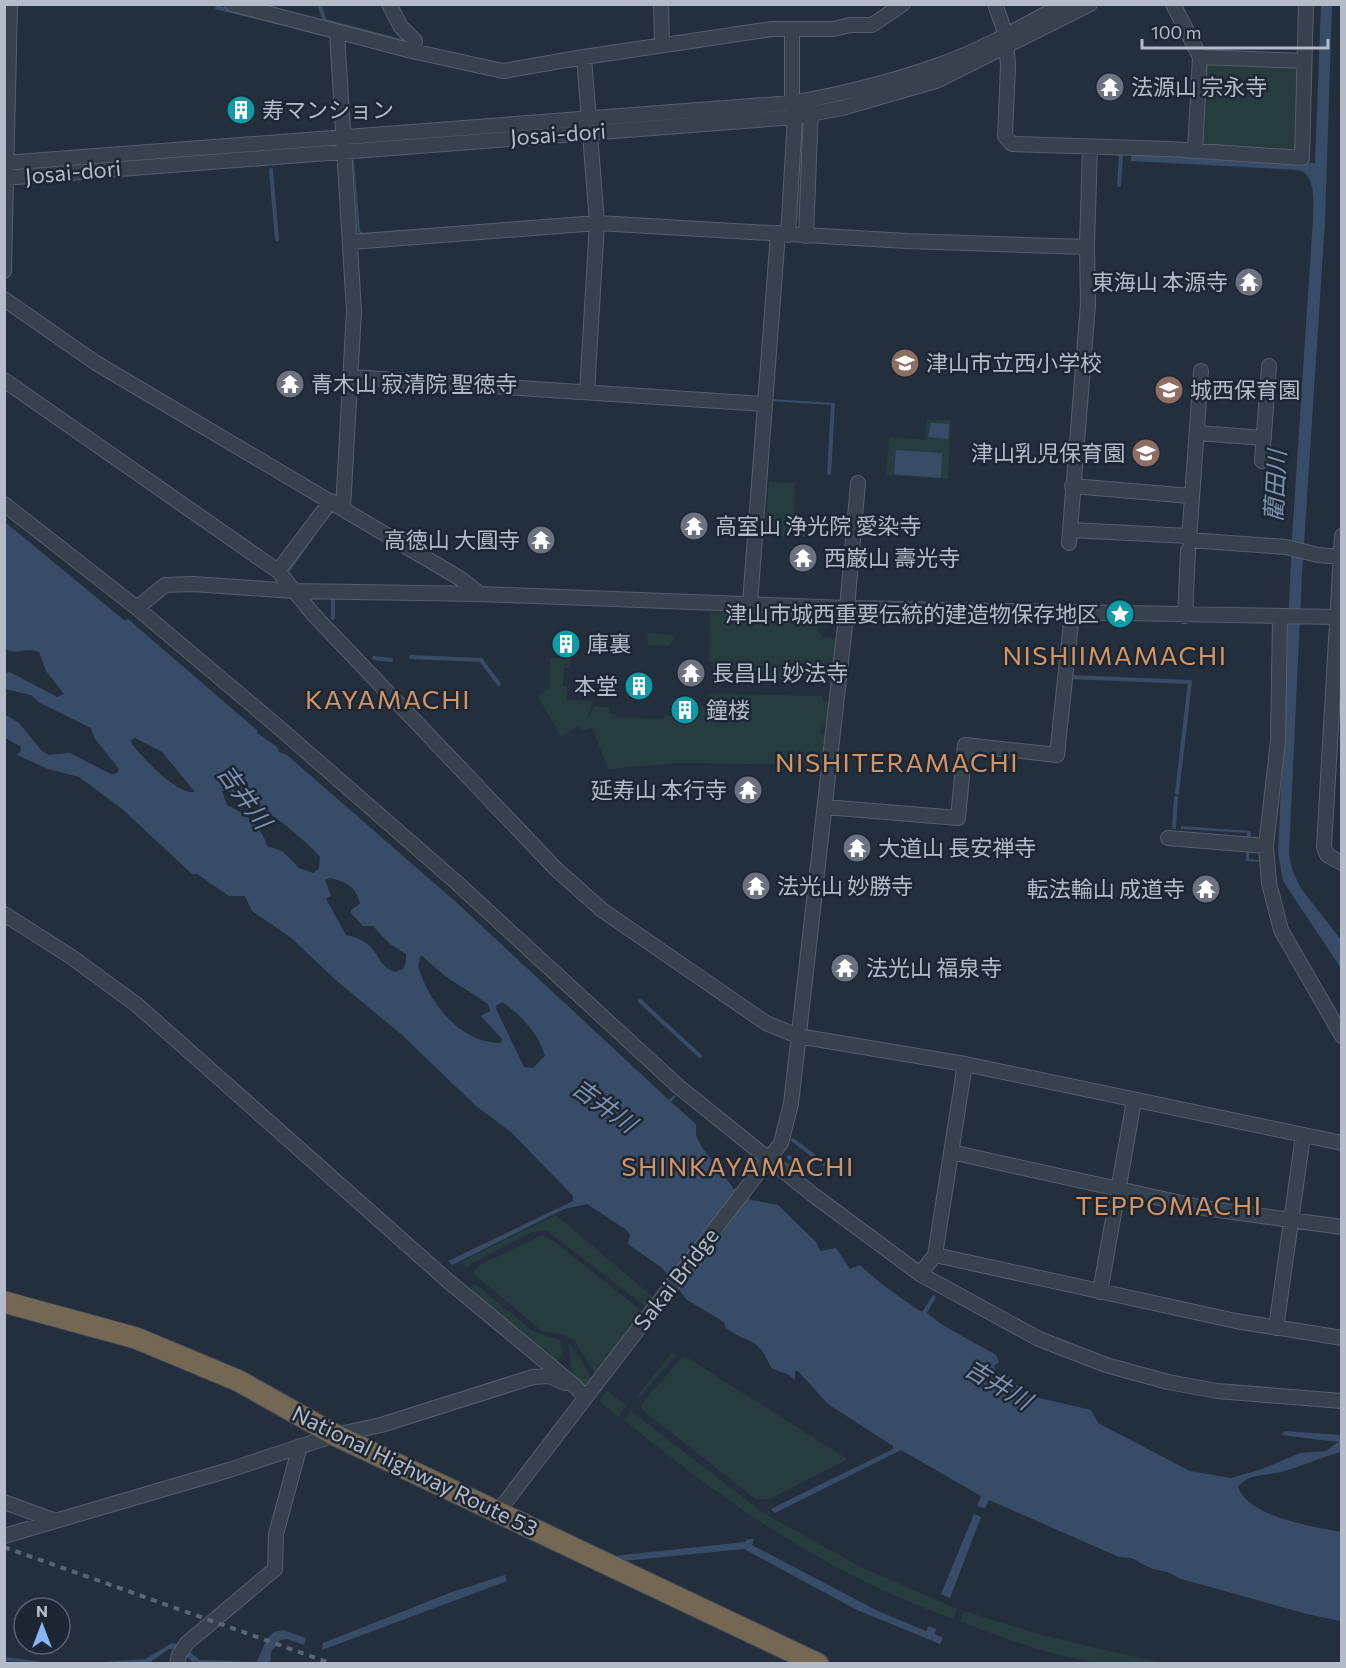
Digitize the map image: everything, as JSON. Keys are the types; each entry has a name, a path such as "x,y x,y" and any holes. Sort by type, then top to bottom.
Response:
{"highway":[{"name":"National Highway Route 53","path":"4,1302 136,1338 239,1382 335,1435 818,1664"}],"street":[{"path":"4,271 10,4"},
{"path":"232,4 337,33 503,71 772,29 792,31 872,25 903,4"},
{"path":"389,4 400,27 415,41 412,51"},
{"path":"661,4 662,45"},
{"path":"995,4 1007,41 1005,136 1012,144 1196,151 1302,158 1306,4"},
{"name":"Josai-dori","path":"1007,41 1064,4"},
{"name":"Josai-dori","path":"5,170 794,110 811,107 847,93 941,65 1007,41 1090,4"},
{"path":"1173,4 1200,57 1196,151"},
{"path":"750,603 765,404 794,110 792,31"},
{"path":"337,33 354,311 343,508"},
{"path":"584,57 597,223 587,392"},
{"path":"1200,57 1304,61"},
{"path":"806,236 811,107"},
{"path":"1090,147 1088,304 1069,536 1189,536"},
{"path":"351,242 597,223 806,236 1087,247"},
{"path":"4,299 96,363 343,508 460,579 480,594"},
{"path":"1262,461 1269,366"},
{"path":"1201,371 1189,540 1286,547 1340,557"},
{"path":"352,377 765,404"},
{"path":"4,380 278,571 394,700 556,869 603,910 766,1023 798,1036 965,1064 1341,1143"},
{"path":"1198,433 1264,438"},
{"name":"Sakai Bridge","path":"497,1513 580,1392 781,1143 790,1107 825,807 848,608 858,483"},
{"path":"1072,486 1191,496"},
{"path":"278,571 331,501"},
{"path":"4,504 137,608 456,882 680,1087 769,1160 920,1274 1039,1339 1106,1365 1168,1382 1217,1391 1341,1401"},
{"path":"1341,536 1324,847 1327,855 1341,863"},
{"path":"1185,616 1188,551"},
{"path":"137,608 165,585 193,584 294,591 480,594 848,608 1283,618 1337,614"},
{"path":"825,807 958,818 965,745 1057,755 1072,613"},
{"path":"1283,618 1278,741 1266,846 1269,884 1281,930 1341,1036"},
{"path":"1168,838 1266,846"},
{"path":"4,914 70,956 137,1005 447,1280 580,1392"},
{"path":"920,1274 935,1256 965,1064"},
{"path":"1100,1292 1134,1101"},
{"path":"1276,1328 1303,1136"},
{"path":"951,1152 1204,1208 1341,1227"},
{"path":"935,1256 1276,1328 1341,1338"},
{"path":"4,1536 229,1470 335,1435 381,1425 533,1377 549,1376 580,1392"},
{"path":"177,1664 187,1643 275,1569 276,1534 300,1446"},
{"path":"4,1502 53,1520"}],"green space":[{"path":"1210,62 1296,66 1300,69 1297,147 1291,153 1207,149 1203,142 1206,66"},
{"path":"803,150 801,218 796,219 798,156"},
{"path":"927,419 951,420 948,479 886,475 889,437 925,440"},
{"path":"769,482 795,483 794,519 809,520 808,537 764,536"},
{"path":"710,612 818,613 818,631 823,637 837,638 832,673 825,673 825,679 713,679 713,663 709,663"},
{"path":"648,633 674,637 669,646 649,645"},
{"path":"550,658 571,658 570,668 564,668 563,686 567,687 567,700 593,701 588,718 594,707 609,707 609,714 616,714 616,718 663,719 666,715 694,717 695,706 709,706 708,694 822,696 823,701 829,702 826,725 821,724 820,732 825,734 822,765 677,763 608,769 592,727 583,730 577,726 561,737 538,696 550,688"},
{"path":"556,1215 653,1297 646,1307 547,1231 532,1232 472,1263 467,1269 462,1261"},
{"path":"542,1235 555,1242 642,1311 595,1373 574,1340 563,1335 542,1331 474,1274 480,1265"},
{"path":"474,1283 534,1332 560,1340 563,1354 554,1364 467,1291"},
{"path":"568,1344 572,1346 591,1377 583,1388 573,1378"},
{"path":"672,1353 676,1355 639,1398 636,1397"},
{"path":"686,1357 846,1460 770,1499 757,1500 641,1409 641,1405 681,1358"},
{"path":"607,1391 626,1405 619,1417 599,1401"},
{"path":"631,1411 762,1512 859,1566 957,1609 953,1619 863,1580 780,1534 701,1480 624,1420"},
{"path":"964,1611 1045,1636 1162,1663 1109,1664 1048,1652 960,1621"}],"water":[{"path":"216,5 325,32 337,27 327,37 215,9"},
{"path":"1321,5 1332,5 1325,222 1302,574 1289,854 1292,869 1300,887 1341,940 1341,968 1283,881 1278,853 1292,538 1313,219 1311,184 1305,173 1299,170 1131,161 1131,154 1315,163"},
{"path":"346,70 360,231 363,233 591,216 590,218 363,236 358,232"},
{"path":"771,399 835,403 831,475 827,474 831,405 770,401"},
{"path":"931,423 949,424 948,439 928,437"},
{"path":"896,450 942,453 941,478 894,474"},
{"name":"吉井川","path":"5,522 125,621 128,619 258,731 257,733 277,747 279,752 287,755 457,903 669,1100 674,1095 676,1096 671,1102 696,1124 696,1135 701,1146 734,1189 751,1200 778,1205 816,1242 820,1251 836,1248 850,1269 860,1265 922,1312 933,1295 936,1297 927,1313 941,1324 996,1355 999,1362 994,1366 997,1375 1006,1373 1019,1388 1031,1396 1091,1410 1098,1423 1190,1471 1231,1478 1262,1469 1300,1453 1326,1451 1338,1442 1281,1435 1285,1431 1341,1435 1341,1452 1285,1471 1251,1478 1238,1487 1244,1497 1268,1513 1283,1519 1341,1532 1341,1621 1307,1614 1178,1578 1170,1573 1150,1568 1134,1559 1119,1557 989,1500 985,1508 977,1506 981,1496 901,1450 775,1513 771,1509 893,1449 893,1446 828,1404 798,1371 795,1371 795,1380 771,1368 757,1345 726,1328 724,1322 687,1300 662,1268 628,1244 630,1234 625,1229 587,1204 564,1209 452,1265 448,1261 573,1201 573,1196 511,1132 476,1106 402,1035 337,981 290,937 252,911 245,896 229,896 197,874 192,874 121,808 79,777 48,769 17,755 21,750 20,746 5,738 6,715 19,723 42,751 49,755 70,753 111,774 117,773 119,769 95,739 91,728 40,703 31,695 5,689 5,673 10,672 57,697 64,694 46,671 39,652 5,649","holes":["135,738 162,752 195,792 179,788 170,782 137,750 131,740","222,791 233,793 260,807 320,857 319,869 313,873 299,868 282,851 267,846 257,826 227,805","329,878 340,881 353,889 360,904 351,910 351,913 363,926 373,926 390,944 406,954 403,969 395,972 388,969 366,943 346,935 326,899 331,896 325,880","421,955 445,976 488,1004 490,1011 481,1016 502,1039 501,1043 472,1036 460,1028 438,1007 418,966","502,1002 534,1032 545,1056 533,1068 524,1067 496,1006"]},
{"path":"1181,826 1251,831 1249,859 1261,862 1246,861 1247,833 1181,829"},
{"path":"974,1514 981,1517 950,1598 941,1594"},
{"path":"747,1539 754,1539 752,1545 878,1611 926,1631 929,1626 936,1629 935,1634 943,1638 940,1644 857,1610 744,1549 623,1561 613,1556 745,1542"},
{"path":"505,1575 507,1581 322,1650 323,1643 452,1592"},
{"path":"283,1630 306,1638 304,1645 287,1639 280,1640 271,1652 270,1663 194,1663 178,1649 169,1649 149,1663 80,1664 145,1659 172,1643 181,1645 200,1660 256,1662 268,1637"},
{"path":"5,1657 49,1663 5,1661"}],"waterway":[{"path":"319,4 325,21 409,43"},
{"path":"1119,185 1121,154"},
{"path":"271,170 277,239"},
{"path":"289,569 313,535"},
{"path":"333,598 333,618"},
{"path":"411,657 481,660 499,684"},
{"path":"374,658 391,660"},
{"path":"1070,677 1190,682 1177,793"},
{"path":"1174,827 1176,798"},
{"path":"640,1001 700,1056"},
{"path":"793,1140 828,1167"},
{"path":"788,1169 793,1161 789,1157"}],"railway":[{"path":"4,1547 333,1664"}],"place":[{"name":"法源山 宗永寺","path":"1110,87"},
{"name":"寿マンション","path":"241,110"},
{"name":"東海山 本源寺","path":"1249,282"},
{"name":"津山市立西小学校","path":"905,363"},
{"name":"青木山 寂清院 聖徳寺","path":"290,384"},
{"name":"城西保育園","path":"1169,390"},
{"name":"津山乳児保育園","path":"1146,453"},
{"name":"高室山 浄光院 愛染寺","path":"694,526"},
{"name":"高徳山 大圓寺","path":"541,540"},
{"name":"西巌山 壽光寺","path":"803,558"},
{"name":"津山市城西重要伝統的建造物保存地区","path":"1120,614"},
{"name":"庫裏","path":"566,644"},
{"name":"長昌山 妙法寺","path":"691,673"},
{"name":"本堂","path":"639,686"},
{"name":"鐘楼","path":"685,710"},
{"name":"延寿山 本行寺","path":"748,790"},
{"name":"大道山 長安禅寺","path":"857,848"},
{"name":"法光山 妙勝寺","path":"756,886"},
{"name":"転法輪山 成道寺","path":"1206,889"},
{"name":"法光山 福泉寺","path":"845,968"}],"district":[{"name":"NISHIIMAMACHI","path":"1115,656"},
{"name":"KAYAMACHI","path":"388,700"},
{"name":"NISHITERAMACHI","path":"897,763"},
{"name":"SHINKAYAMACHI","path":"738,1167"},
{"name":"TEPPOMACHI","path":"1169,1206"}],"water label":[{"name":"藺田川","path":"1276,486"}]}
